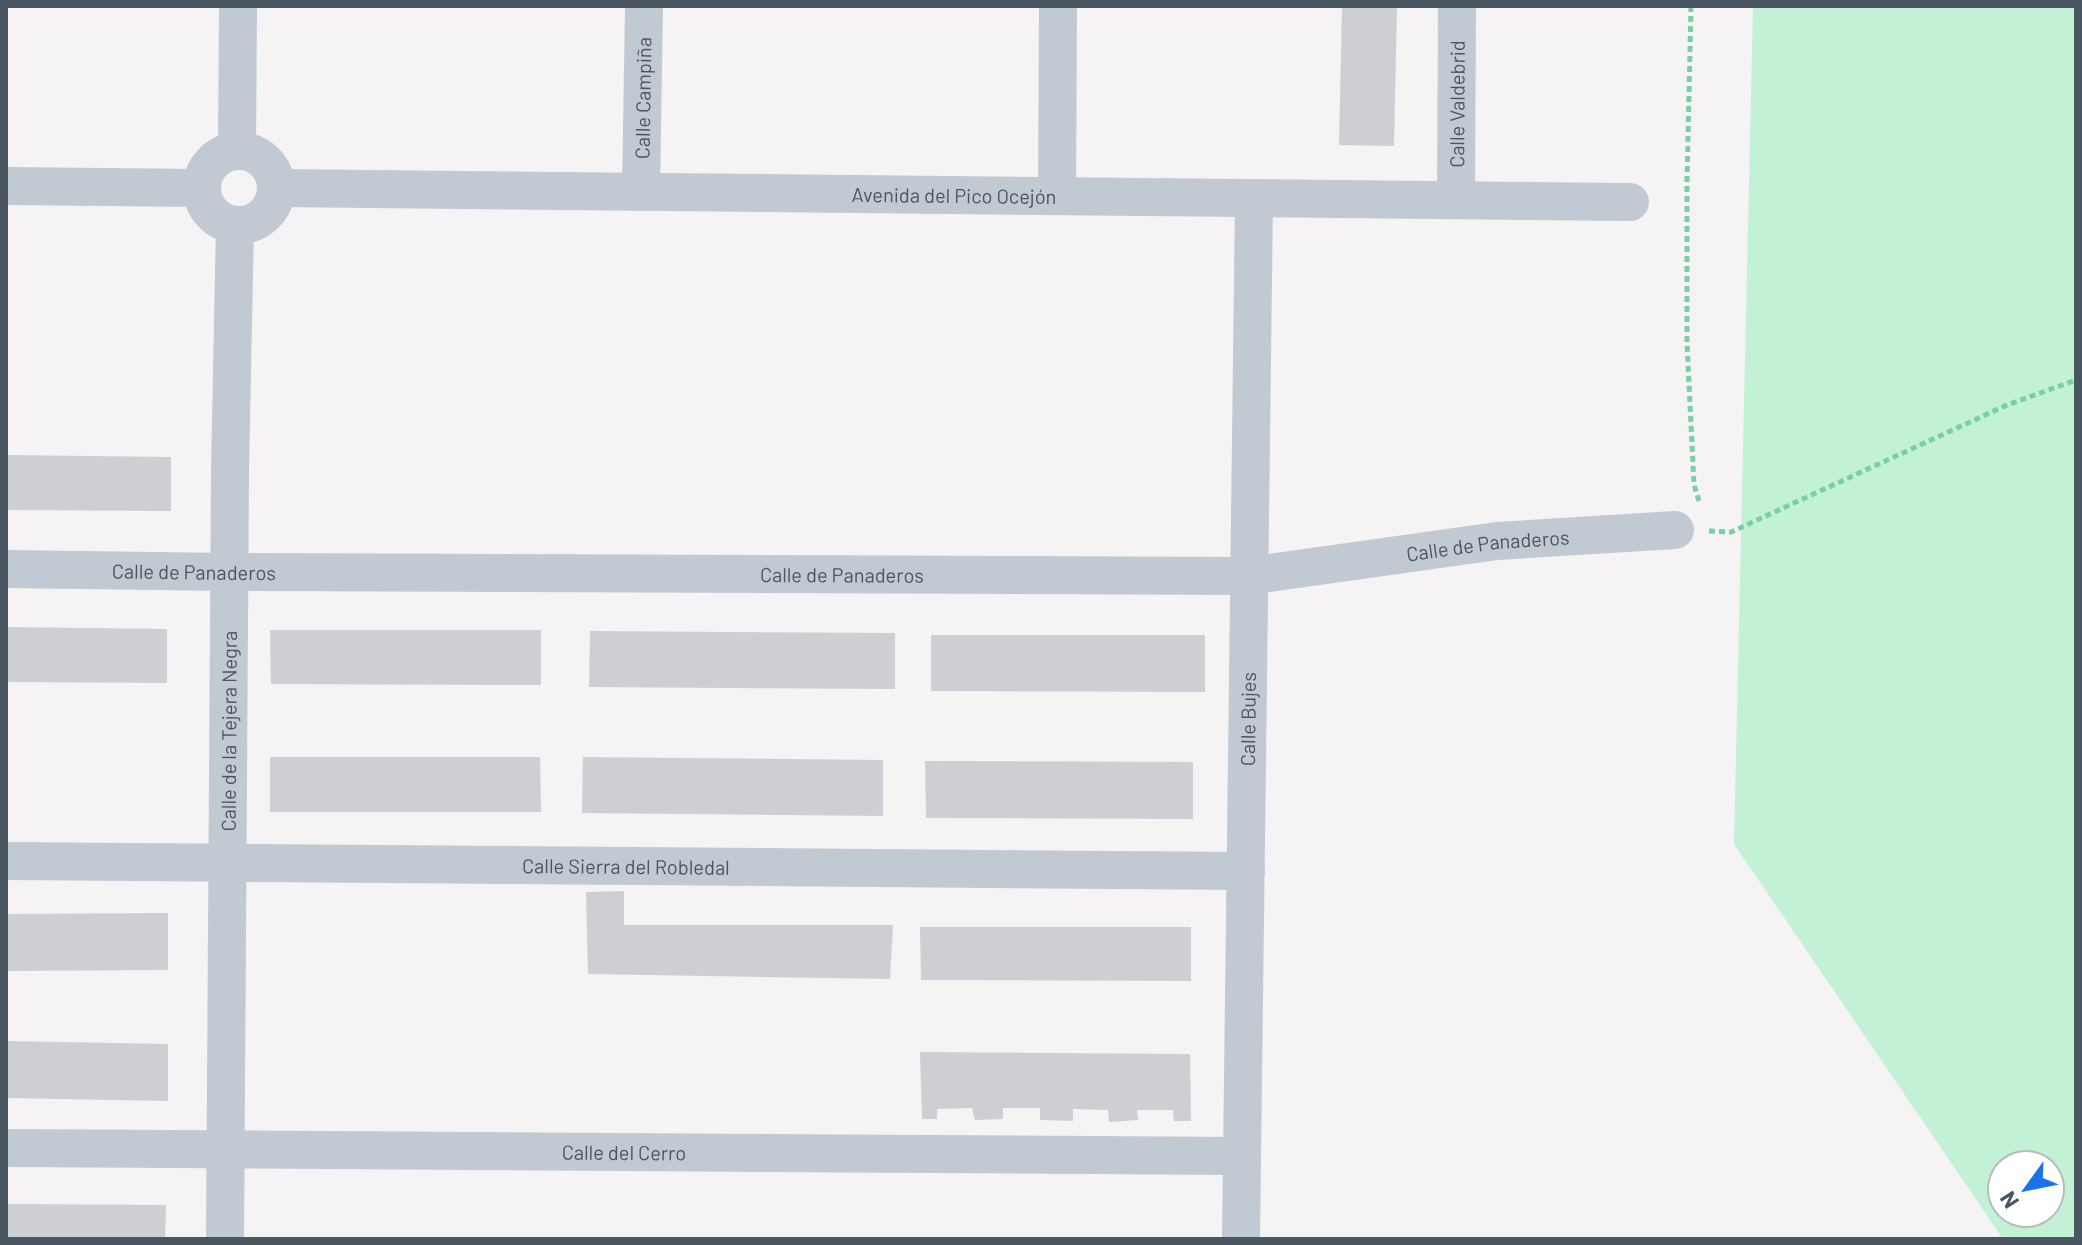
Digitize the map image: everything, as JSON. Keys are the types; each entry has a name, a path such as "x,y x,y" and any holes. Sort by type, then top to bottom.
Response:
{"street":[{"path":"237,151 238,6"},
{"name":"Calle Campiña","path":"641,192 644,6"},
{"path":"1057,196 1058,6"},
{"name":"Calle Valdebrid","path":"1456,200 1457,6"},
{"path":"237,151 260,158 269,166 276,188 268,212 247,225 235,225 215,217 203,198 203,177 208,167 216,158 237,151"},
{"path":"6,186 202,188"},
{"name":"Avenida del Pico Ocejón","path":"276,188 1630,202"},
{"name":"Calle Bujes","path":"1241,1239 1254,198"},
{"name":"Calle de la Tejera Negra","path":"225,1239 235,225"},
{"name":"Calle de Panaderos","path":"6,569 1248,576 1497,541 1698,522"},
{"name":"Calle Sierra del Robledal","path":"6,861 1246,871"},
{"name":"Calle del Cerro","path":"6,1148 1242,1156"}],"path":[{"path":"1691,6 1687,343 1698,522 1731,532 2007,405 2076,380"}],"green space":[{"path":"1753,6 2076,6 2076,1239 2003,1239 1996,1229 2066,1229 2066,1149 1986,1149 1986,1214 1734,844"}],"building":[{"path":"1342,6 1397,6 1394,146 1339,145"},
{"path":"6,455 171,457 171,511 6,510"},
{"path":"6,627 167,629 167,683 6,682"},
{"path":"270,630 541,630 541,685 271,684"},
{"path":"590,631 895,633 895,689 589,687"},
{"path":"931,635 1205,635 1205,692 931,691"},
{"path":"270,757 540,757 541,812 270,812"},
{"path":"583,757 883,760 883,816 582,813"},
{"path":"925,761 1193,762 1193,819 926,818"},
{"path":"624,891 624,925 893,925 890,979 588,974 586,892"},
{"path":"168,913 168,970 6,971 6,914"},
{"path":"920,927 1191,927 1191,981 921,980"},
{"path":"6,1041 168,1044 168,1101 6,1098"},
{"path":"920,1052 1190,1054 1191,1121 1174,1121 1173,1110 1137,1110 1138,1120 1109,1122 1108,1110 1073,1109 1073,1121 1040,1120 1040,1108 1003,1108 1003,1119 975,1120 972,1108 937,1109 937,1119 922,1119"},
{"path":"6,1204 166,1205 165,1239 6,1239"}]}
